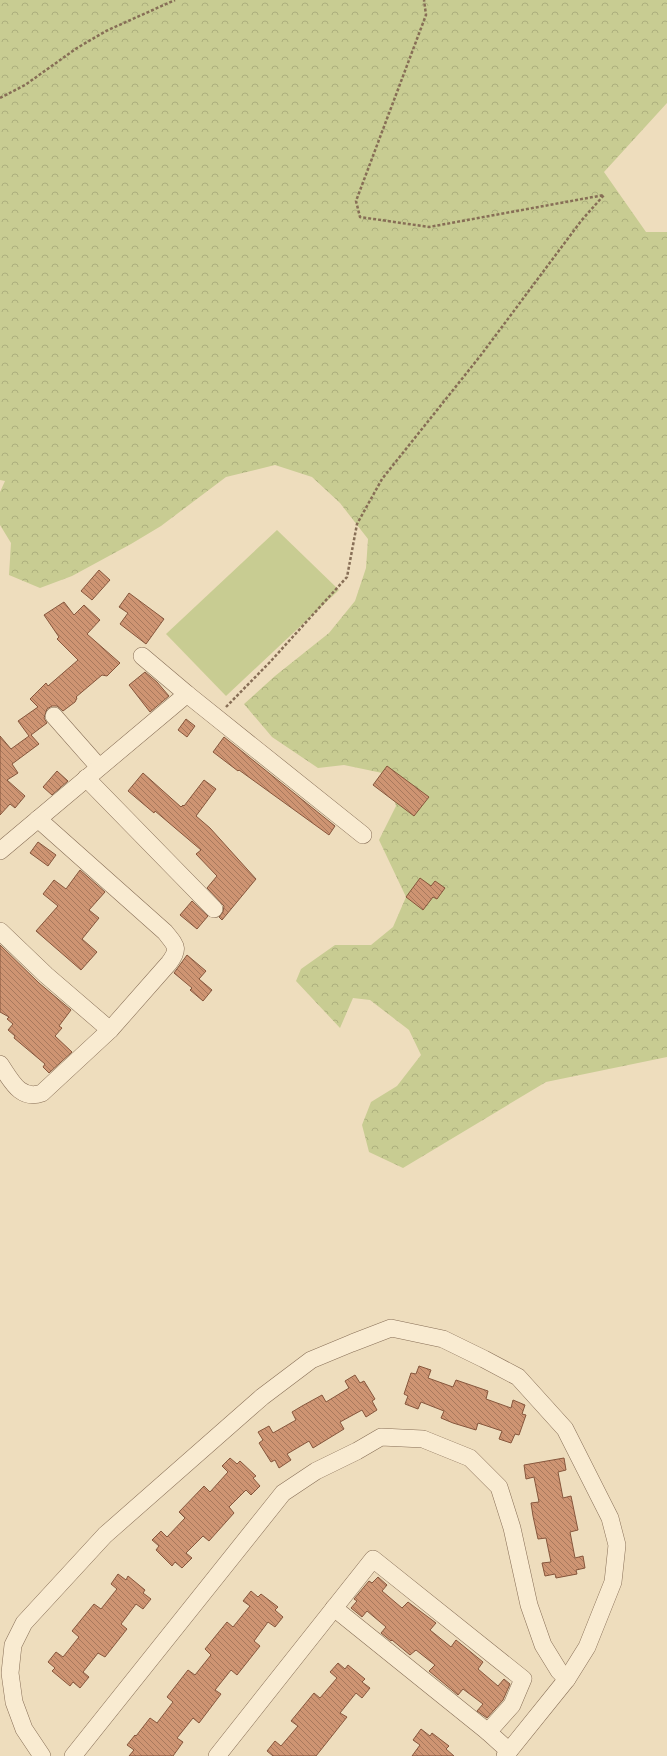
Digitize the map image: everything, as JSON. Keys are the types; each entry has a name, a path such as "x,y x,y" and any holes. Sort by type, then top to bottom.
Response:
{"street":[{"path":"142,656 186,694 363,835"},
{"path":"0,851 186,694"},
{"path":"54,716 99,767"},
{"path":"86,778 214,909"},
{"path":"0,1064 18,1088 24,1093 33,1096 42,1093 110,1030 169,964 176,953 176,945 165,932 38,819"},
{"path":"0,931 46,975 110,1030"},
{"path":"42,1756 24,1729 14,1702 10,1673 13,1645 24,1623 105,1535 262,1397 311,1360 352,1342 391,1328 443,1339 484,1358 518,1377 565,1429 610,1518 617,1545 613,1582 588,1647 567,1679 507,1754 488,1732 334,1608"},
{"path":"73,1756 283,1493 316,1471 357,1451 381,1437 423,1439 470,1458 498,1487 512,1528 529,1605 543,1645 559,1671 567,1679"},
{"path":"217,1756 373,1560 523,1679 512,1705 488,1732"}],"path":[{"path":"0,98 25,85 77,48 106,31 175,0"},
{"path":"216,717 270,662 347,577 357,524 382,479 482,355 581,221 604,194 429,227 360,217 356,201 426,15 424,0"}],"green space":[{"path":"0,0 667,0 667,103 604,172 646,232 667,232 667,1057 546,1082 403,1168 369,1152 362,1125 371,1102 397,1086 421,1055 409,1030 370,1000 353,998 340,1028 296,981 301,969 335,945 371,945 393,927 406,897 379,840 396,806 387,774 344,765 318,768 272,737 244,704 275,676 329,633 355,601 366,568 368,539 340,503 312,477 275,465 226,477 161,526 72,576 40,588 9,575 11,543 0,525 0,492 5,481 0,480"},
{"path":"277,530 339,590 226,696 166,634"}],"building":[{"path":"99,570 110,580 92,600 81,591"},
{"path":"129,593 164,619 146,644 120,624 128,613 119,607"},
{"path":"64,602 74,615 84,605 100,620 87,634 120,663 107,676 102,675 76,697 75,702 63,711 57,706 52,706 47,709 44,718 47,723 31,735 39,744 12,764 18,773 7,780 25,796 15,808 10,804 0,815 0,736 11,749 29,736 18,721 38,707 30,699 46,683 48,686 78,660 57,639 59,637 44,615"},
{"path":"145,672 157,682 169,696 150,712 129,685"},
{"path":"186,719 195,726 187,737 178,730"},
{"path":"224,737 335,826 329,835 213,752"},
{"path":"387,766 429,797 414,816 373,785"},
{"path":"57,771 68,781 52,795 43,787"},
{"path":"143,773 181,807 183,805 184,806 204,780 216,789 196,816 210,828 256,879 222,920 219,917 223,912 224,906 207,888 217,876 196,854 201,850 155,811 154,813 128,791"},
{"path":"38,842 56,855 48,866 30,853"},
{"path":"80,870 105,892 89,910 99,918 82,939 97,952 81,970 36,931 58,906 43,894 54,880 66,889"},
{"path":"420,878 431,886 435,881 445,888 437,899 433,897 423,910 406,897"},
{"path":"192,901 208,916 197,929 180,915"},
{"path":"0,945 39,983 71,1010 59,1026 62,1028 55,1036 72,1052 49,1073 43,1067 45,1064 14,1038 15,1036 8,1030 13,1024 7,1019 9,1017 0,1012"},
{"path":"187,955 206,971 199,979 212,990 203,1001 190,990 192,988 174,973"},
{"path":"419,1366 431,1370 428,1378 453,1387 456,1380 488,1391 486,1399 511,1408 513,1400 525,1405 522,1414 526,1415 519,1435 515,1434 511,1443 499,1439 502,1431 478,1423 476,1430 453,1423 441,1418 444,1411 421,1402 418,1409 405,1404 408,1396 404,1394 411,1373 416,1374"},
{"path":"355,1375 360,1383 364,1381 375,1399 372,1401 377,1410 366,1417 362,1410 340,1422 344,1429 313,1448 309,1441 287,1454 291,1460 279,1468 275,1460 271,1462 259,1443 263,1440 258,1432 269,1426 273,1433 296,1420 292,1412 322,1395 326,1402 349,1388 345,1381"},
{"path":"230,1458 237,1464 240,1461 256,1476 253,1478 260,1486 251,1495 246,1490 229,1507 234,1513 209,1541 203,1536 186,1553 192,1558 182,1568 175,1562 172,1566 156,1550 159,1546 152,1540 161,1531 167,1537 185,1518 179,1512 204,1486 210,1492 228,1472 222,1466"},
{"path":"564,1458 566,1470 558,1472 563,1498 571,1496 578,1530 570,1532 575,1558 583,1556 585,1568 576,1570 577,1574 556,1578 555,1574 545,1576 542,1563 551,1562 546,1538 538,1539 533,1516 531,1503 539,1502 534,1477 526,1479 524,1465"},
{"path":"118,1574 126,1580 128,1576 145,1590 143,1593 151,1599 143,1609 136,1604 121,1624 127,1629 105,1657 98,1653 83,1672 89,1677 80,1688 73,1682 70,1686 52,1671 55,1668 48,1662 56,1652 63,1657 79,1637 72,1631 94,1604 101,1609 117,1589 111,1584"},
{"path":"378,1577 387,1585 382,1591 402,1608 408,1602 436,1623 430,1630 451,1647 456,1640 483,1662 478,1669 498,1686 504,1679 510,1684 503,1700 487,1718 477,1711 483,1704 463,1689 458,1695 429,1671 435,1665 416,1650 410,1655 392,1640 391,1641 381,1633 386,1627 367,1611 362,1617 351,1608 357,1601 354,1599 369,1581 372,1583"},
{"path":"251,1591 258,1597 261,1594 278,1607 275,1610 283,1617 275,1627 268,1622 254,1641 260,1646 237,1675 231,1670 215,1690 221,1694 199,1723 193,1718 177,1738 183,1742 173,1756 129,1756 134,1750 127,1745 150,1718 157,1723 173,1702 167,1697 188,1670 195,1675 211,1655 205,1649 227,1622 233,1627 250,1606 243,1601"},
{"path":"338,1663 345,1669 348,1665 365,1679 362,1682 370,1688 362,1698 356,1693 340,1713 347,1717 316,1756 273,1756 267,1751 275,1741 281,1746 298,1726 291,1721 314,1693 320,1698 337,1678 330,1672"},
{"path":"421,1729 430,1736 432,1733 449,1746 446,1749 454,1756 412,1756 420,1745 413,1740"}]}
